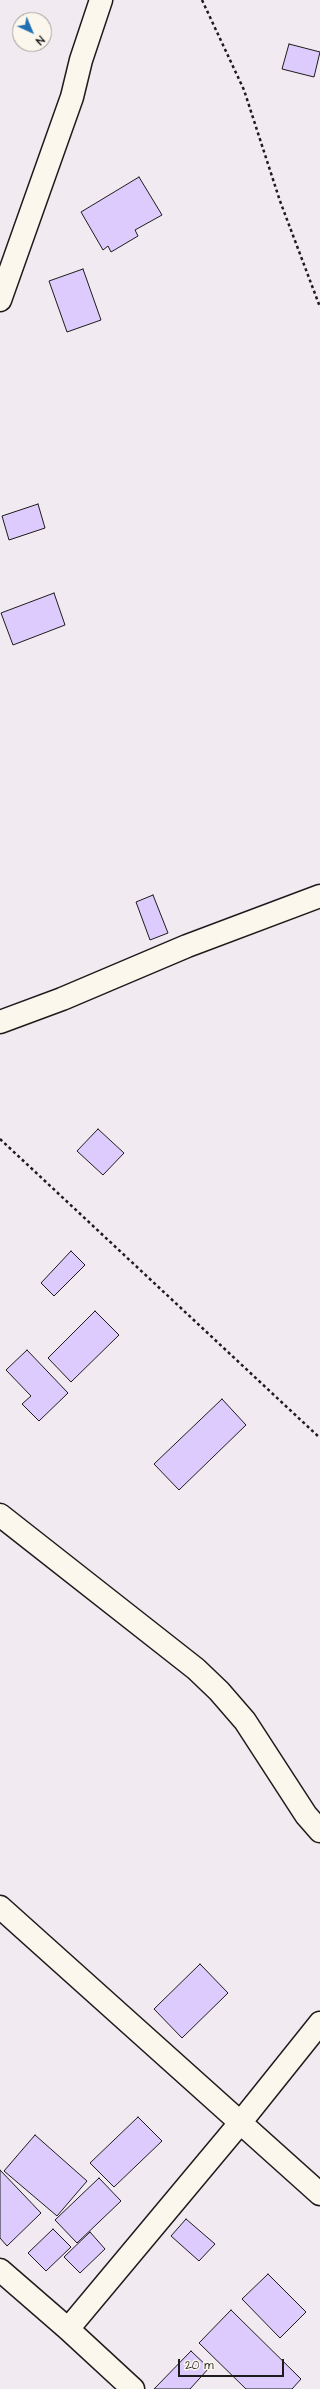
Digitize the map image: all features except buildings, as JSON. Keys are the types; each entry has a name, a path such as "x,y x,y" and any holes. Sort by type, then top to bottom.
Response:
{"street":[{"path":"0,300 72,97 81,60 101,0"},
{"path":"0,1022 187,946 320,896"},
{"path":"0,1515 196,1669 219,1691 245,1721 306,1815 320,1831"},
{"path":"0,1907 240,2124 320,2194"},
{"path":"68,2328 240,2124 320,2023"},
{"path":"0,2270 68,2328 133,2389"}],"path":[{"path":"202,0 244,90 280,201 320,307"},
{"path":"0,1139 320,1438"}]}
